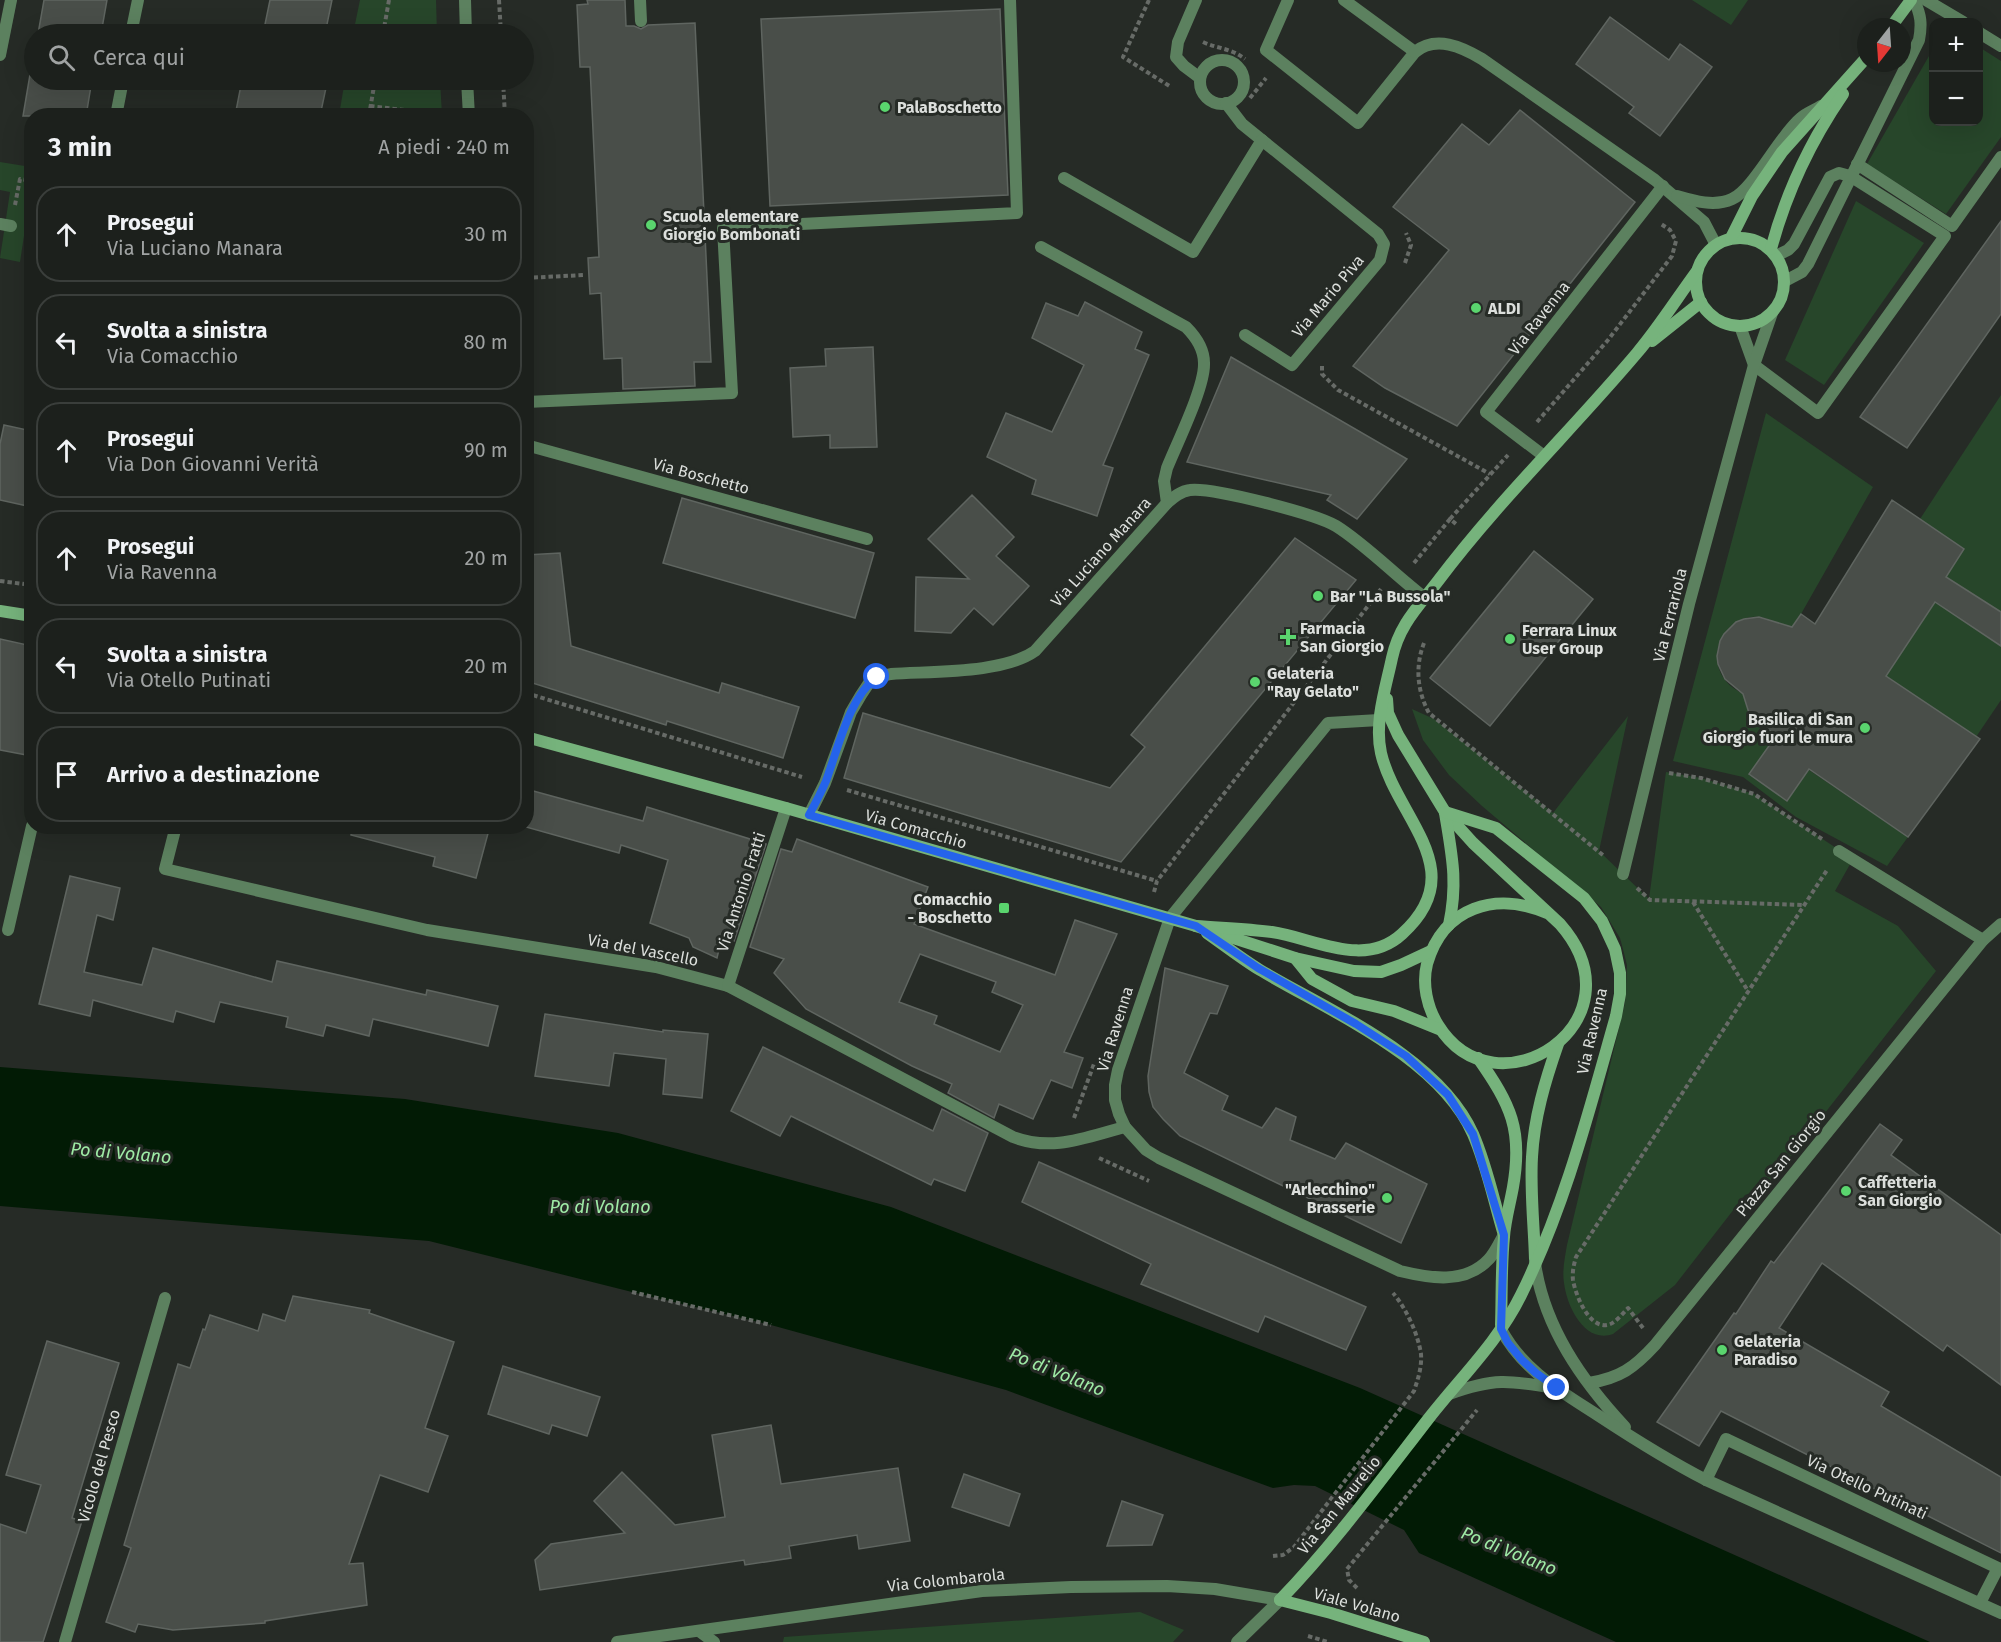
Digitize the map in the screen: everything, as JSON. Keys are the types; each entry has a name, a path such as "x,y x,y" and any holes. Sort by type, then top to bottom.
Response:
{"main road":[{"path":"1898,18 1913,0"},
{"path":"1697,271 1696,287 1701,302 1717,320 1740,326 1752,325 1772,313 1779,304 1785,281 1783,269 1774,253 1761,243 1750,238 1731,238 1752,196 1782,152 1857,69"},
{"path":"1774,253 1780,216 1806,155 1857,72"},
{"name":"Via Ravenna","path":"1196,926 1274,933 1353,951 1380,948 1401,935 1419,915 1428,897 1432,877 1430,857 1380,752 1379,720 1393,653 1403,625 1472,538 1639,351 1697,271 1704,256 1716,245 1731,238"},
{"name":"Via Ravenna","path":"1639,351 1701,302"},
{"path":"0,611 24,615"},
{"name":"Via Ravenna","path":"1386,686 1388,713 1398,735 1445,812 1473,843 1560,924 1572,937 1580,951 1585,968 1584,1002 1578,1018 1558,1044 1544,1054 1511,1063 1495,1062 1478,1058 1451,1042 1432,1016 1425,983 1426,967 1431,951 1449,925 1479,907 1496,903 1513,902 1547,913"},
{"name":"Via Comacchio","path":"534,739 786,808 1170,918 1295,958 1354,971 1381,972 1431,951"},
{"name":"Via Ravenna","path":"1445,812 1455,875 1454,901 1449,925"},
{"name":"Via Ravenna","path":"1445,812 1496,828 1584,898 1602,921 1615,949 1620,973 1620,994 1616,1016 1578,1153 1562,1200 1520,1296 1501,1329 1477,1362 1449,1394"},
{"path":"1196,926 1258,968 1356,1024 1406,1056 1448,1095 1473,1134 1504,1235"},
{"path":"1295,958 1311,979 1352,1001 1394,1011 1441,1030"},
{"name":"Via Ravenna","path":"1535,1263 1532,1157 1544,1085 1558,1044"},
{"name":"Via Ravenna","path":"1478,1058 1502,1093 1516,1138 1517,1158 1504,1235 1501,1329"},
{"name":"Via San Maurelio","path":"1280,1600 1319,1557 1449,1394"},
{"name":"Viale Volano","path":"1280,1600 1331,1613 1422,1642"}],"street":[{"path":"0,55 11,0"},
{"path":"133,24 138,0"},
{"path":"465,0 466,24"},
{"path":"640,0 641,21"},
{"path":"534,402 732,393 723,228 1017,213 1010,0"},
{"name":"Via Mario Piva","path":"1196,0 1176,49 1179,62 1200,78 1200,85 1207,98 1219,104 1226,103 1242,124 1378,234 1382,239 1384,251 1380,260 1292,365 1245,335"},
{"path":"1288,0 1266,50 1358,123 1415,52 1422,47 1439,43 1455,46 1472,53 1668,190 1704,222 1716,245"},
{"path":"1344,0 1415,52"},
{"path":"1785,281 1802,272 1808,264 1919,40 1922,26 1921,15 1913,0"},
{"path":"1926,0 1956,18"},
{"path":"1983,35 2001,46"},
{"path":"1200,78 1208,65 1214,62 1229,62 1235,65 1240,71 1244,84 1238,97 1226,103"},
{"path":"118,108 121,90"},
{"path":"468,90 469,108"},
{"path":"1668,190 1706,202 1733,199 1746,188 1801,117 1825,104"},
{"path":"1064,178 1193,252 1262,140"},
{"path":"1857,164 1952,226 2001,157"},
{"path":"1740,326 1754,364 1818,412 1945,236 1851,176 1839,173 1830,177 1794,244 1788,250 1774,253"},
{"name":"Via Ravenna","path":"1544,456 1486,412 1644,211 1668,190"},
{"name":"Via Luciano Manara","path":"809,815 825,783 851,712 868,683 877,677 891,674 982,668 1026,657 1035,651 1167,503 1164,481 1200,384 1204,363 1202,348 1186,327 1041,247"},
{"name":"Via Ferrariola","path":"1623,874 1689,604 1754,364 1772,313"},
{"name":"Via Boschetto","path":"534,447 867,539"},
{"path":"1167,503 1178,494 1189,490 1201,490 1307,514 1335,526 1425,598"},
{"name":"Via Ravenna","path":"1379,720 1328,723 1170,918 1118,1070 1115,1100 1125,1127 1146,1150 1159,1158 1400,1271 1427,1277 1451,1278 1474,1270 1489,1259 1504,1235"},
{"name":"Via Antonio Fratti","path":"728,986 786,808"},
{"path":"8,930 30,834"},
{"name":"Via del Vascello","path":"174,834 165,870 427,930 656,967 728,986 1012,1137 1028,1143 1042,1145 1076,1140 1125,1127"},
{"path":"1839,851 1983,940"},
{"name":"Piazza San Giorgio","path":"1589,1383 1616,1377 1625,1372 1655,1345 1983,940 2000,926"},
{"path":"1535,1263 1542,1298 1554,1330 1611,1412 1643,1444"},
{"name":"Vicolo del Pesco","path":"65,1642 165,1298"},
{"path":"1501,1329 1508,1343 1536,1373 1643,1444 1706,1480 2001,1612"},
{"path":"1449,1394 1479,1384 1499,1381 1557,1388"},
{"name":"Via Otello Putinati","path":"1706,1480 1726,1439 1998,1568 1980,1603"},
{"name":"Via Colombarola","path":"617,1642 935,1596 1026,1588 1167,1586 1215,1589 1280,1600"},
{"name":"Via San Maurelio","path":"1242,1638 1280,1600"},
{"path":"699,1630 714,1642"}],"path":[{"path":"385,24 389,0"},
{"path":"499,0 500,24"},
{"path":"1182,32 1216,47 1232,50 1252,66"},
{"path":"1245,103 1266,78 1259,72"},
{"path":"373,90 370,106 386,108"},
{"path":"503,90 504,108"},
{"path":"6,225 20,178 24,179"},
{"path":"1147,912 1157,881 1393,574 1412,565 1608,340 1672,256 1676,242 1674,236 1670,230 1644,211"},
{"path":"1403,265 1410,250"},
{"path":"534,278 583,275"},
{"path":"1324,360 1322,374 1338,390 1490,474"},
{"path":"1450,519 1472,538"},
{"path":"0,581 24,584"},
{"path":"1425,640 1419,658 1419,677 1423,699 1429,713 1595,847 1650,900 1804,905"},
{"path":"1647,769 1701,778 1754,794 1839,851 1582,1246 1574,1264 1573,1280 1578,1299 1591,1318 1597,1323 1606,1325 1612,1323 1628,1308 1655,1345"},
{"path":"1692,901 1748,991"},
{"path":"1095,1060 1073,1122 1079,1147 1085,1152 1156,1184"},
{"path":"632,1292 771,1325"},
{"path":"1273,1556 1283,1555 1294,1547 1414,1391 1420,1374 1421,1353 1406,1314 1392,1292"},
{"path":"1357,1588 1349,1580 1347,1569 1463,1426"},
{"path":"1308,1636 1328,1642"}],"shaded area":[{"path":"360,0 436,0 437,24 355,24"},
{"path":"1692,0 1748,0 1731,25"},
{"path":"1983,50 2001,61 2001,137 1946,214 1867,164 1929,56 1929,126 1983,126"},
{"path":"343,90 441,90 442,108 340,108"},
{"path":"0,162 24,166 24,236 20,262 0,258 10,192 0,190"},
{"path":"1856,201 1924,243 1824,385 1785,360"},
{"path":"2001,395 2001,612 1946,577 1964,549 1920,519"},
{"path":"1766,413 1873,487 1801,614 1788,632 1775,622 1759,617 1737,622 1728,629 1718,648 1719,670 1727,683 1747,697 1749,713 1776,736 1749,775 1787,801 1809,770 1908,837 1887,866 1796,817 1743,777 1673,761"},
{"path":"1935,602 2001,646 2001,700 1976,737 1886,676"},
{"path":"1412,709 1434,719 1553,813 1628,716 1599,851 1649,899 1666,772 1701,778 1754,794 1853,859 1835,891 1898,926 1936,971 1767,1187 1745,1195 1675,1285 1613,1334 1603,1336 1594,1334 1579,1321 1569,1302 1563,1273 1567,1245 1625,1003 1627,965 1620,938 1601,907 1449,775 1423,740"},
{"path":"1140,1612 1184,1630 1173,1642 783,1642 784,1637"}],"water":[{"name":"Po di Volano","path":"0,1067 405,1099 618,1133 891,1207 1360,1388 1930,1642 1616,1642 1419,1553 1404,1530 1315,1486 1294,1485 1273,1488 1006,1390 771,1325 429,1241 0,1206"}],"building":[{"path":"44,0 107,0 103,24 40,24"},
{"path":"270,0 332,0 327,24 265,24"},
{"name":"Scuola elementare Giorgio Bombonati","path":"587,0 625,0 626,26 641,29 648,25 695,23 711,362 694,362 695,386 623,389 622,358 604,359 601,293 590,294 588,258 599,257 590,67 580,67 577,5 588,4"},
{"name":"PalaBoschetto","path":"1000,9 1008,195 770,206 761,19"},
{"path":"1610,17 1669,60 1680,44 1712,67 1660,136 1629,113 1634,107 1576,64"},
{"path":"27,90 90,90 87,108 24,108"},
{"path":"240,90 326,90 322,108 237,108"},
{"name":"ALDI","path":"1520,110 1635,202 1457,426 1385,388 1353,366 1449,250 1393,207 1462,124 1489,145"},
{"path":"2001,221 2001,314 1907,448 1860,417"},
{"path":"1085,302 1142,332 1135,349 1149,355 1103,465 1113,468 1097,516 1032,494 1036,480 987,457 1006,413 1052,432 1084,365 1032,338 1046,303 1078,316"},
{"path":"873,347 877,447 830,448 830,435 793,437 790,368 826,366 825,349"},
{"path":"1231,357 1407,459 1357,519 1327,500 1331,495 1187,462"},
{"path":"4,425 24,429 24,505 0,500 0,444"},
{"path":"972,495 1014,537 996,556 1029,586 993,625 974,608 951,633 915,631 916,577 969,579 928,539"},
{"path":"682,498 874,553 855,618 663,563"},
{"name":"Basilica di San Giorgio fuori le mura","path":"1892,500 1964,549 1946,577 2001,612 2001,646 1935,602 1886,676 1980,739 1908,837 1809,769 1787,801 1749,774 1776,736 1749,713 1743,694 1725,679 1717,656 1724,634 1736,622 1744,619 1759,617 1792,627 1801,614 1815,624"},
{"path":"1295,538 1356,580 1121,862 844,778 863,713 1110,788 1145,747 1131,735"},
{"path":"1534,551 1593,599 1490,726 1430,678"},
{"path":"560,553 571,646 719,693 722,683 799,707 783,758 667,721 666,725 534,684 534,555"},
{"path":"0,639 24,644 24,754 0,750"},
{"path":"534,791 643,821 647,807 766,844 734,941 722,937 717,958 693,947 689,938 650,923 668,860 621,845 619,853 534,829"},
{"path":"488,834 476,878 433,866 435,857 351,835"},
{"path":"797,839 928,887 914,924 1055,975 1075,920 1117,934 1064,1052 1083,1058 1072,1088 1051,1080 1033,1119 999,1104 994,1118 948,1093 952,1084 912,1066 806,1009 774,973 784,959 750,947 781,849 792,852","holes":["920,954 996,982 992,992 1023,1005 1000,1052 934,1024 937,1016 899,1002"]},
{"path":"70,876 120,888 113,920 97,915 84,972 142,985 153,948 272,982 277,961 426,995 427,990 498,1006 488,1046 373,1019 369,1036 326,1025 323,1036 286,1027 288,1017 220,1002 214,1022 176,1011 173,1022 93,1000 90,1016 39,1004"},
{"path":"1165,968 1228,986 1217,1014 1210,1013 1184,1073 1228,1096 1222,1110 1262,1128 1276,1108 1296,1117 1290,1140 1335,1159 1346,1143 1427,1184 1401,1243 1180,1136 1163,1119 1153,1107 1148,1076"},
{"path":"545,1014 663,1032 663,1030 708,1034 702,1098 663,1094 666,1059 614,1053 609,1086 535,1076"},
{"path":"763,1047 933,1131 942,1109 988,1133 965,1191 934,1179 931,1185 791,1116 780,1136 731,1111"},
{"path":"1880,1124 1902,1140 1891,1155 2001,1235 2001,1385 1947,1345 1943,1351 1822,1263 1779,1328 1889,1392 1881,1406 2001,1477 2001,1553 1721,1411 1699,1446 1657,1422 1734,1313 1736,1314 1771,1261 1774,1263"},
{"path":"1039,1162 1366,1307 1346,1350 1265,1316 1258,1332 1141,1284 1151,1264 1022,1202"},
{"path":"293,1296 370,1310 369,1313 454,1342 425,1428 448,1436 428,1492 380,1475 349,1564 363,1563 367,1605 265,1621 265,1623 173,1630 138,1624 135,1632 106,1622 131,1548 124,1545 178,1364 190,1368 210,1315 258,1331 263,1314 285,1321"},
{"path":"47,1341 119,1363 72,1518 82,1521 43,1642 0,1642 0,1524 26,1533 41,1485 6,1475"},
{"path":"503,1366 600,1397 587,1436 552,1425 549,1434 488,1414"},
{"path":"771,1425 781,1484 898,1468 910,1541 859,1549 857,1535 789,1546 791,1558 745,1565 744,1560 540,1590 535,1560 551,1544 625,1533 594,1501 622,1472 675,1525 725,1517 712,1435"},
{"path":"964,1474 1020,1494 1009,1526 952,1507"},
{"path":"1122,1501 1163,1515 1152,1545 1107,1546"}],"place":[{"name":"PalaBoschetto","path":"885,107"},
{"name":"Scuola elementare Giorgio Bombonati","path":"651,225"},
{"name":"ALDI","path":"1476,308"},
{"name":"Bar \"La Bussola\"","path":"1318,596"},
{"name":"Farmacia San Giorgio","path":"1288,637"},
{"name":"Ferrara Linux User Group","path":"1510,639"},
{"name":"Gelateria \"Ray Gelato\"","path":"1255,682"},
{"name":"Basilica di San Giorgio fuori le mura","path":"1865,728"},
{"name":"Comacchio - Boschetto","path":"1004,908"},
{"name":"Caffetteria San Giorgio","path":"1846,1191"},
{"name":"\"Arlecchino\" Brasserie","path":"1387,1198"},
{"name":"Gelateria Paradiso","path":"1722,1350"}],"route":[{"path":"877,677 868,683 851,712 825,783 809,815 1196,926 1258,968 1356,1024 1406,1056 1448,1095 1473,1134 1504,1235 1501,1329 1508,1343 1522,1360 1557,1388"}]}
